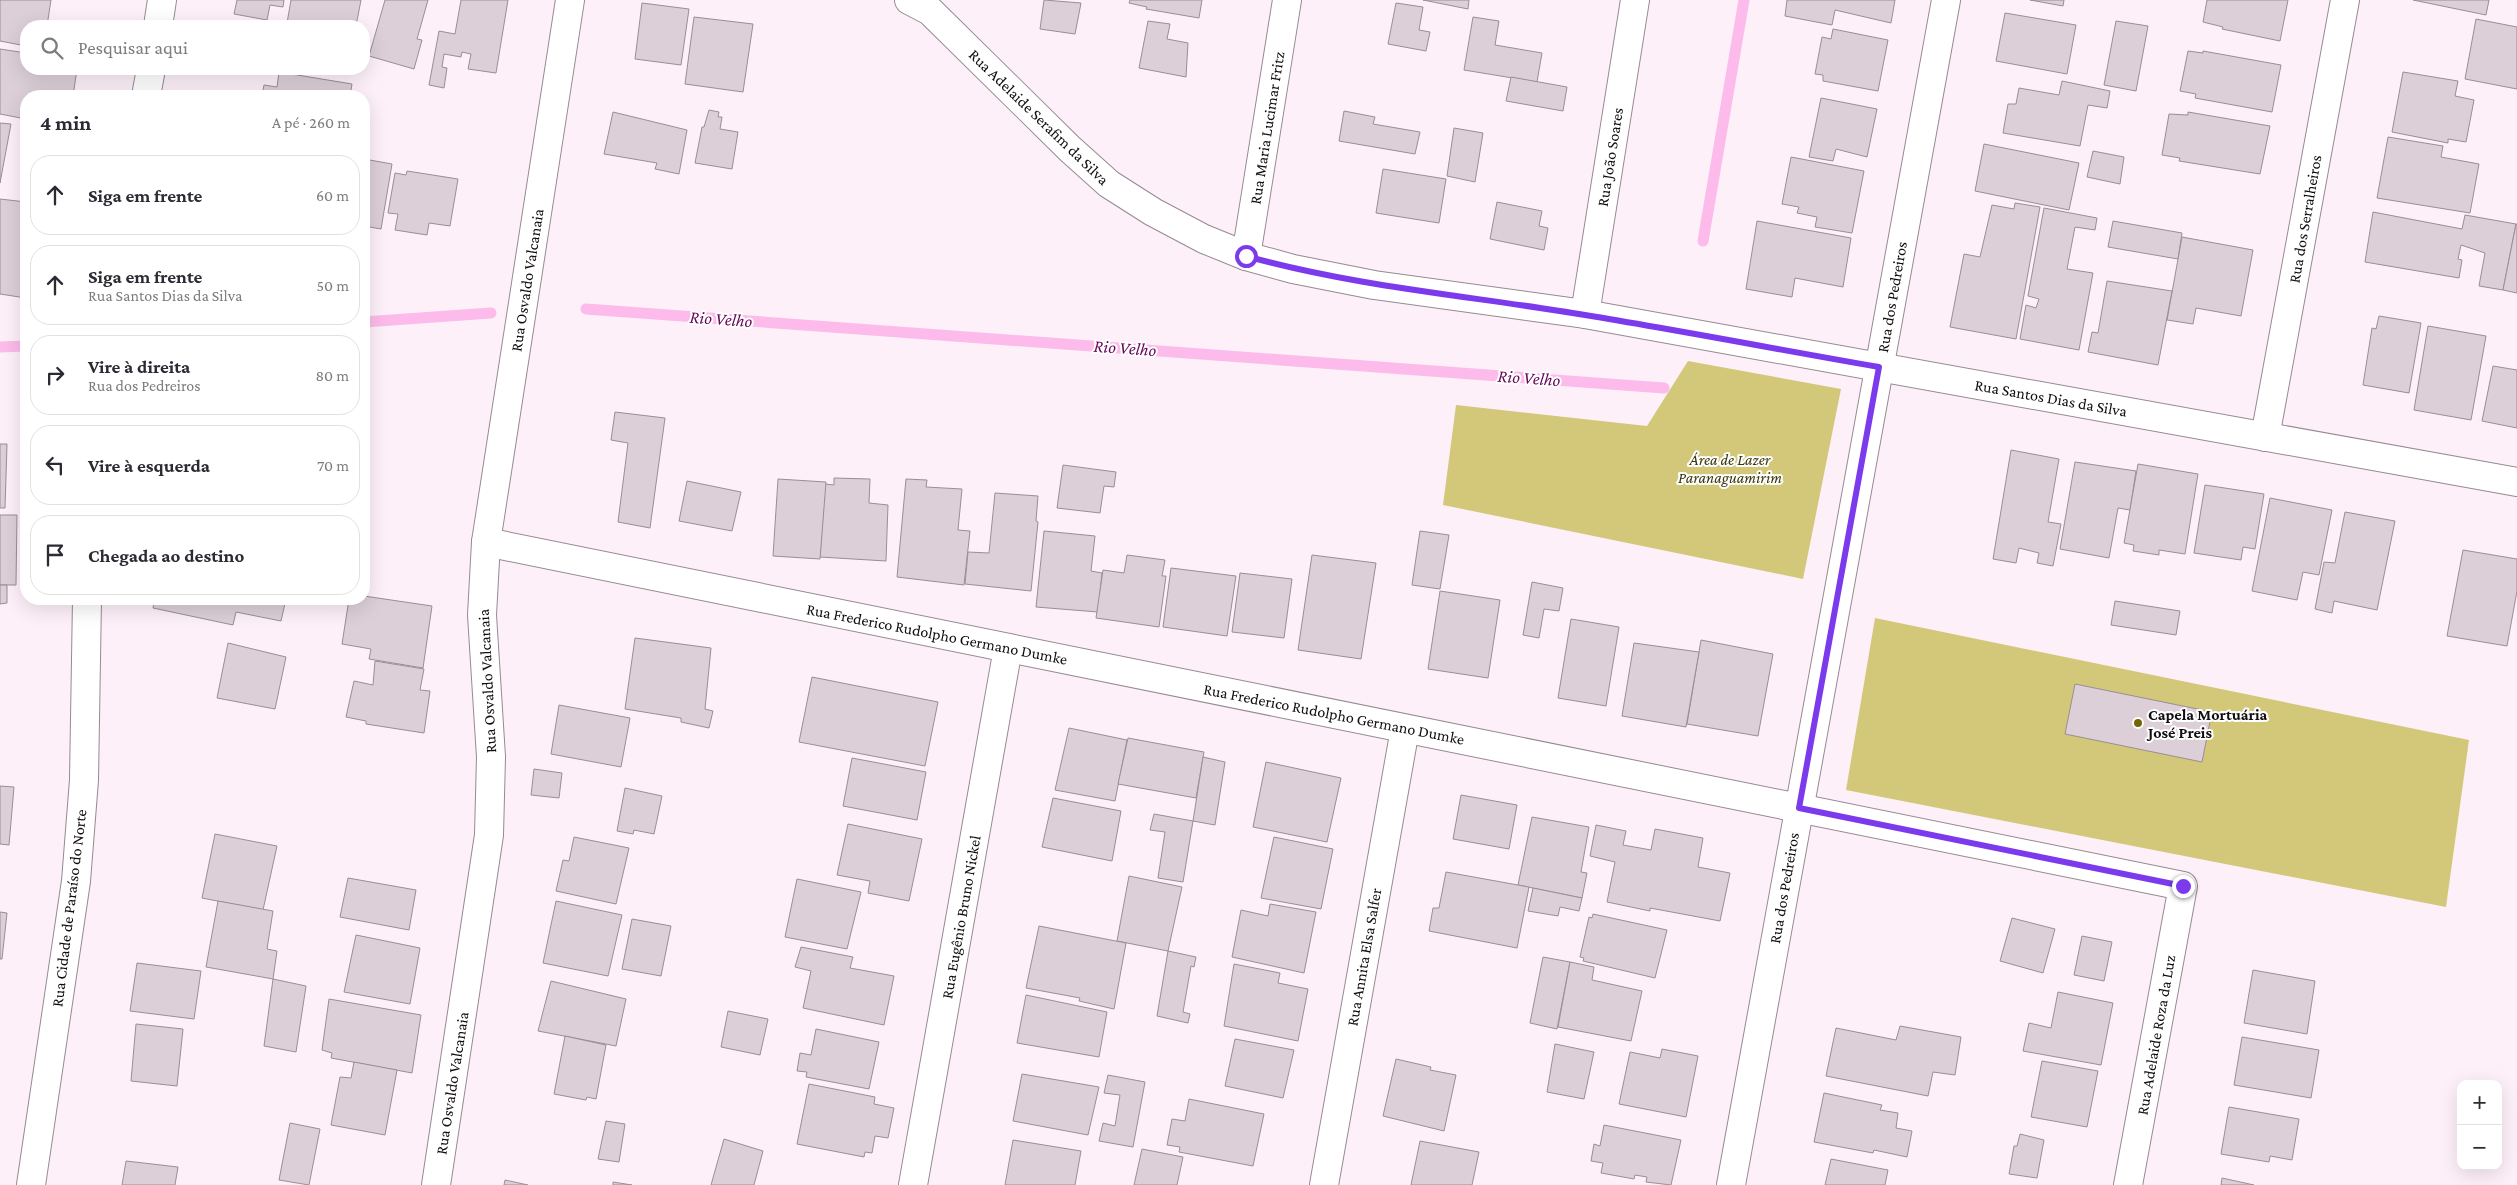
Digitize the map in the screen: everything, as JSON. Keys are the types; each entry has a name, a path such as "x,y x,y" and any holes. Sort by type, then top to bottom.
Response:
{"street":[{"path":"159,20 162,0"},
{"name":"Rua Osvaldo Valcanaia","path":"436,1185 489,835 491,757 482,615 486,542 570,0"},
{"name":"Rua Maria Lucimar Fritz","path":"1246,256 1287,0"},
{"name":"Rua João Soares","path":"1584,314 1635,0"},
{"name":"Rua dos Pedreiros","path":"1731,1185 1946,0"},
{"name":"Rua dos Serralheiros","path":"2265,437 2345,0"},
{"name":"Rua Adelaide Serafim da Silva","path":"923,4 1070,149 1109,184 1152,212 1204,239 1246,256 1293,269 1374,284 1584,314"},
{"path":"147,90 150,75"},
{"name":"Rua Santos Dias da Silva","path":"1584,314 2517,482"},
{"name":"Rua Frederico Rudolpho Germano Dumke","path":"486,542 2183,886"},
{"name":"Rua Cidade de Paraíso do Norte","path":"30,1185 76,881 81,832 87,605"},
{"name":"Rua Eugênio Bruno Nickel","path":"913,1185 1008,648"},
{"name":"Rua Annita Elsa Salfer","path":"1324,1185 1404,729"},
{"name":"Rua Adelaide Roza da Luz","path":"2128,1185 2183,886"}],"green space":[{"name":"Área de Lazer Paranaguamirim","path":"1688,361 1841,389 1803,579 1443,505 1456,405 1647,426"},
{"path":"1875,618 2469,740 2446,907 1846,790"}],"building":[{"path":"0,0 51,0 48,20 20,20 20,45 0,41"},
{"path":"237,0 284,0 283,7 270,5 267,20 234,14"},
{"path":"291,0 361,0 357,20 288,20"},
{"path":"385,0 428,0 417,39 422,40 414,69 370,56"},
{"path":"461,0 508,0 496,73 468,69 471,54 462,52 461,57 444,54 442,67 447,68 444,88 429,85 439,31 455,34"},
{"path":"1044,0 1081,3 1075,34 1040,29"},
{"path":"1130,0 1202,0 1199,18 1146,9 1147,7 1129,3"},
{"path":"1423,0 1469,0 1468,9"},
{"path":"1787,0 1895,0 1891,23 1835,10 1832,25 1785,16"},
{"path":"2030,0 2064,0 2063,6"},
{"path":"2207,0 2288,0 2280,41 2222,29 2223,27 2203,22"},
{"path":"2413,0 2489,0 2486,15"},
{"path":"642,3 689,9 681,65 635,59"},
{"path":"1396,3 1423,7 1419,30 1430,32 1426,51 1388,44"},
{"path":"2005,13 2076,25 2067,74 1996,61"},
{"path":"694,17 753,24 743,92 685,84"},
{"path":"1473,17 1499,21 1495,45 1542,53 1537,82 1464,70"},
{"path":"2476,19 2517,27 2517,89 2465,79"},
{"path":"1148,21 1170,24 1167,39 1188,43 1186,77 1139,68"},
{"path":"2116,21 2148,26 2136,91 2104,85"},
{"path":"1833,29 1888,40 1878,91 1823,81 1823,75 1815,74 1822,37 1831,39"},
{"path":"0,49 20,52 20,75 76,75 74,90 20,90 20,118 0,114"},
{"path":"2188,51 2203,53 2203,51 2281,65 2272,112 2195,98 2196,94 2180,91"},
{"path":"2403,72 2458,81 2455,96 2474,100 2466,142 2448,139 2448,143 2392,132"},
{"path":"279,75 297,75 352,84 351,90 263,90 264,85 277,87"},
{"path":"1511,77 1567,87 1563,111 1506,101"},
{"path":"2062,81 2110,91 2107,108 2088,105 2080,146 2003,133 2008,104 2016,104 2019,88 2059,95"},
{"path":"1821,98 1877,109 1867,157 1836,149 1833,161 1809,157"},
{"path":"709,110 719,112 718,117 722,117 720,129 738,132 732,169 695,163 702,127 704,127"},
{"path":"1344,111 1375,117 1373,124 1420,132 1415,154 1339,141"},
{"path":"613,112 687,130 679,174 655,169 657,163 604,154"},
{"path":"2188,112 2270,126 2260,174 2179,161 2180,158 2162,155 2169,114 2188,115"},
{"path":"0,123 11,124 0,183"},
{"path":"1454,128 1483,133 1475,182 1447,176"},
{"path":"2388,137 2443,146 2441,157 2479,164 2470,213 2377,198"},
{"path":"1984,144 2079,163 2069,210 1975,191"},
{"path":"2093,151 2124,157 2120,184 2087,177"},
{"path":"1791,157 1864,171 1852,233 1815,227 1817,217 1797,213 1799,207 1782,204"},
{"path":"370,160 392,164 381,229 370,227"},
{"path":"1383,169 1446,179 1439,223 1376,213"},
{"path":"407,171 458,179 450,226 429,223 427,235 395,230 398,214 388,213 395,173 406,175"},
{"path":"0,199 20,201 20,297 0,294"},
{"path":"1497,202 1542,211 1539,226 1548,228 1544,250 1490,239"},
{"path":"2015,203 2040,207 2016,339 1950,327 1964,254 1980,257 1992,205 2014,209"},
{"path":"2044,208 2097,218 2095,230 2075,227 2067,269 2093,273 2079,350 2020,339 2026,305 2036,308 2039,299 2028,296"},
{"path":"2373,212 2462,229 2465,215 2516,224 2503,290 2479,286 2485,253 2461,245 2458,259 2462,260 2459,278 2365,262"},
{"path":"1757,221 1851,238 1843,287 1795,278 1792,297 1746,289"},
{"path":"2113,221 2182,233 2178,259 2108,247"},
{"path":"2517,224 2517,293 2503,290"},
{"path":"2182,237 2253,250 2241,316 2196,308 2193,324 2167,320"},
{"path":"2107,281 2172,291 2158,365 2088,352 2092,332 2098,333"},
{"path":"2379,316 2421,323 2409,393 2363,385 2372,328 2376,329"},
{"path":"2428,326 2486,336 2471,420 2414,410"},
{"path":"2493,366 2517,370 2517,428 2482,421"},
{"path":"615,412 665,418 650,528 618,522 628,443 611,440"},
{"path":"0,444 7,444 5,508 0,508"},
{"path":"2011,450 2059,459 2048,522 2061,524 2053,566 2037,563 2039,553 2019,548 2016,563 1993,559"},
{"path":"2075,462 2136,471 2130,510 2118,508 2109,558 2060,549"},
{"path":"2138,464 2198,474 2185,554 2159,550 2159,555 2133,551 2134,545 2124,543"},
{"path":"1063,465 1116,472 1114,487 1104,486 1100,513 1057,508"},
{"path":"834,478 870,479 869,503 888,505 886,561 820,557 825,484 834,485"},
{"path":"778,479 826,482 820,559 773,556"},
{"path":"906,479 927,480 926,487 962,489 958,530 970,531 964,585 897,577"},
{"path":"687,481 741,492 732,531 679,521"},
{"path":"2205,485 2264,494 2255,549 2243,547 2241,560 2194,553"},
{"path":"995,493 1038,496 1036,521 1038,522 1031,591 965,584 968,552 989,553"},
{"path":"2270,498 2332,510 2319,575 2303,572 2297,600 2252,591"},
{"path":"2345,512 2395,521 2377,610 2334,601 2332,613 2315,609 2324,562 2335,563"},
{"path":"0,515 17,515 16,585 0,585"},
{"path":"1044,531 1095,536 1091,571 1102,573 1098,612 1036,607"},
{"path":"1420,531 1449,535 1440,589 1412,585"},
{"path":"2463,550 2517,559 2517,591 2507,646 2447,636"},
{"path":"1127,555 1165,560 1162,576 1166,576 1159,627 1096,618 1103,570 1124,573"},
{"path":"1312,555 1376,563 1361,659 1298,650"},
{"path":"1171,568 1236,576 1227,636 1163,627"},
{"path":"1240,573 1292,579 1284,638 1232,632"},
{"path":"1532,582 1563,588 1559,611 1544,609 1539,638 1523,635"},
{"path":"0,585 7,585 7,603 0,604"},
{"path":"1440,591 1500,600 1488,678 1428,669"},
{"path":"370,597 432,606 423,668 369,659 371,649 342,644 348,605 370,605"},
{"path":"2115,601 2180,611 2176,635 2111,625"},
{"path":"154,605 285,605 281,621 236,612 233,625 153,608"},
{"path":"1571,619 1619,627 1606,706 1558,698"},
{"path":"635,638 711,648 705,709 713,711 709,728 681,722 681,718 625,709"},
{"path":"1701,640 1773,654 1758,736 1687,724"},
{"path":"228,643 286,657 275,709 217,698"},
{"path":"1634,643 1699,652 1686,727 1622,716"},
{"path":"375,661 424,669 420,690 430,691 424,733 366,724 366,721 346,717 354,681 373,685"},
{"path":"812,677 938,702 925,766 799,742"},
{"name":"Capela Mortuária José Preis","path":"2075,684 2212,712 2202,762 2065,734"},
{"path":"559,705 630,718 621,767 551,754"},
{"path":"1069,728 1127,740 1115,801 1055,790"},
{"path":"1128,738 1204,752 1196,798 1118,784"},
{"path":"1203,757 1225,762 1215,825 1193,821"},
{"path":"852,758 926,772 917,820 843,806"},
{"path":"1266,762 1341,778 1327,842 1253,827"},
{"path":"534,769 562,773 559,798 531,795"},
{"path":"0,786 14,787 9,845 0,844"},
{"path":"625,788 662,796 654,834 634,830 633,834 617,831"},
{"path":"1461,795 1517,805 1509,849 1453,839"},
{"path":"1053,798 1121,811 1112,861 1042,847"},
{"path":"1154,814 1193,821 1183,882 1158,878 1165,832 1150,830"},
{"path":"1532,817 1589,827 1581,872 1587,873 1582,898 1518,885"},
{"path":"848,824 922,839 909,901 868,893 870,881 837,875"},
{"path":"1596,825 1626,831 1623,845 1651,850 1655,829 1703,838 1698,867 1730,873 1720,921 1650,908 1650,911 1607,902 1615,862 1590,856"},
{"path":"215,834 277,846 263,910 202,898"},
{"path":"574,837 629,848 616,904 556,891 563,860 569,861"},
{"path":"1274,837 1333,849 1321,909 1261,898"},
{"path":"1446,872 1529,887 1517,948 1429,931 1433,908 1439,908"},
{"path":"1129,876 1182,887 1168,951 1117,941"},
{"path":"348,878 416,890 409,930 340,917"},
{"path":"797,879 861,892 847,949 785,937"},
{"path":"1533,888 1582,898 1579,911 1560,907 1558,916 1528,911"},
{"path":"218,901 273,911 267,949 277,951 273,979 206,967"},
{"path":"556,901 622,915 608,976 543,963"},
{"path":"1270,904 1316,912 1304,973 1232,957 1241,910 1268,916"},
{"path":"0,912 7,913 2,959 0,959"},
{"path":"1593,914 1667,930 1655,978 1583,961 1584,958 1580,957 1589,917 1592,918"},
{"path":"2012,918 2055,929 2043,973 2000,961"},
{"path":"632,919 671,926 661,976 622,969"},
{"path":"1039,926 1126,943 1114,1009 1079,1001 1080,998 1026,988"},
{"path":"356,935 420,948 410,1004 344,992"},
{"path":"2082,936 2112,942 2104,981 2074,975"},
{"path":"801,947 853,957 850,968 894,976 884,1025 803,1008 811,971 795,967"},
{"path":"1168,951 1196,957 1194,967 1191,966 1183,1012 1190,1014 1188,1023 1157,1016"},
{"path":"1543,957 1570,962 1557,1029 1530,1023"},
{"path":"1570,962 1594,967 1592,980 1642,991 1631,1041 1558,1027"},
{"path":"137,963 201,971 194,1019 130,1011"},
{"path":"1234,964 1280,973 1278,983 1308,989 1298,1041 1224,1026"},
{"path":"2253,970 2315,981 2307,1034 2244,1023"},
{"path":"273,979 306,986 296,1052 264,1046"},
{"path":"551,981 626,999 616,1046 538,1031"},
{"path":"2058,992 2113,1003 2101,1065 2023,1051 2029,1023 2051,1028"},
{"path":"1026,995 1107,1012 1099,1057 1017,1043"},
{"path":"329,999 421,1015 412,1073 331,1058 332,1053 322,1050"},
{"path":"728,1011 768,1019 760,1055 721,1047"},
{"path":"136,1024 183,1029 177,1086 131,1081"},
{"path":"1900,1026 1961,1037 1955,1075 1933,1072 1928,1096 1826,1076 1836,1028 1896,1040"},
{"path":"816,1029 879,1042 869,1089 806,1077 807,1072 797,1071 800,1053 811,1055"},
{"path":"565,1036 606,1045 596,1099 587,1097 586,1100 554,1094"},
{"path":"2242,1037 2319,1050 2311,1098 2234,1085"},
{"path":"1235,1039 1294,1050 1283,1098 1225,1086"},
{"path":"1555,1044 1594,1052 1584,1099 1547,1092"},
{"path":"1662,1049 1698,1056 1686,1117 1619,1104 1630,1052 1660,1058"},
{"path":"1396,1059 1431,1067 1430,1070 1456,1075 1444,1131 1383,1116"},
{"path":"2042,1061 2098,1071 2087,1127 2031,1117"},
{"path":"354,1062 397,1070 385,1135 331,1125 340,1077 351,1078"},
{"path":"1022,1074 1099,1087 1088,1135 1013,1121"},
{"path":"1108,1075 1145,1082 1133,1147 1099,1141 1103,1123 1115,1126 1120,1095 1104,1093"},
{"path":"809,1084 875,1097 874,1104 894,1108 888,1138 875,1136 872,1153 865,1152 864,1157 797,1144"},
{"path":"1824,1093 1882,1105 1880,1110 1898,1113 1896,1128 1912,1131 1907,1157 1874,1150 1873,1153 1814,1142"},
{"path":"1189,1099 1264,1114 1253,1166 1179,1152 1180,1147 1167,1145 1172,1119 1185,1121"},
{"path":"2229,1107 2299,1119 2292,1160 2270,1156 2269,1162 2221,1154"},
{"path":"606,1121 625,1124 619,1162 598,1159"},
{"path":"290,1123 320,1129 309,1185 279,1180"},
{"path":"1604,1125 1681,1140 1671,1185 1646,1182 1647,1177 1635,1175 1634,1179 1601,1173 1603,1163 1591,1161 1594,1144 1600,1146"},
{"path":"2020,1134 2044,1140 2037,1178 2009,1174 2014,1146 2017,1146"},
{"path":"724,1139 763,1151 754,1185 711,1185"},
{"path":"1013,1140 1081,1151 1075,1185 1005,1185"},
{"path":"1420,1141 1479,1152 1472,1185 1411,1185"},
{"path":"1142,1149 1183,1157 1177,1185 1134,1185"},
{"path":"1831,1159 1888,1170 1885,1185 1825,1185"},
{"path":"126,1161 178,1167 175,1185 122,1185"},
{"path":"2222,1178 2254,1185 2221,1185"},
{"path":"505,1180 528,1185 504,1185"},
{"path":"613,1182 632,1185 613,1185"}],"waterway":[{"name":"Rio Velho","path":"1703,241 1744,0"},
{"name":"Rio Velho","path":"586,309 1664,388"},
{"name":"Rio Velho","path":"370,322 491,313"},
{"name":"Rio Velho","path":"0,347 20,346"}],"place":[{"name":"Capela Mortuária José Preis","path":"2138,723"}],"route":[{"path":"1246,256 1293,269 1374,284 1584,314 1879,367 1799,808 2183,886"}]}
